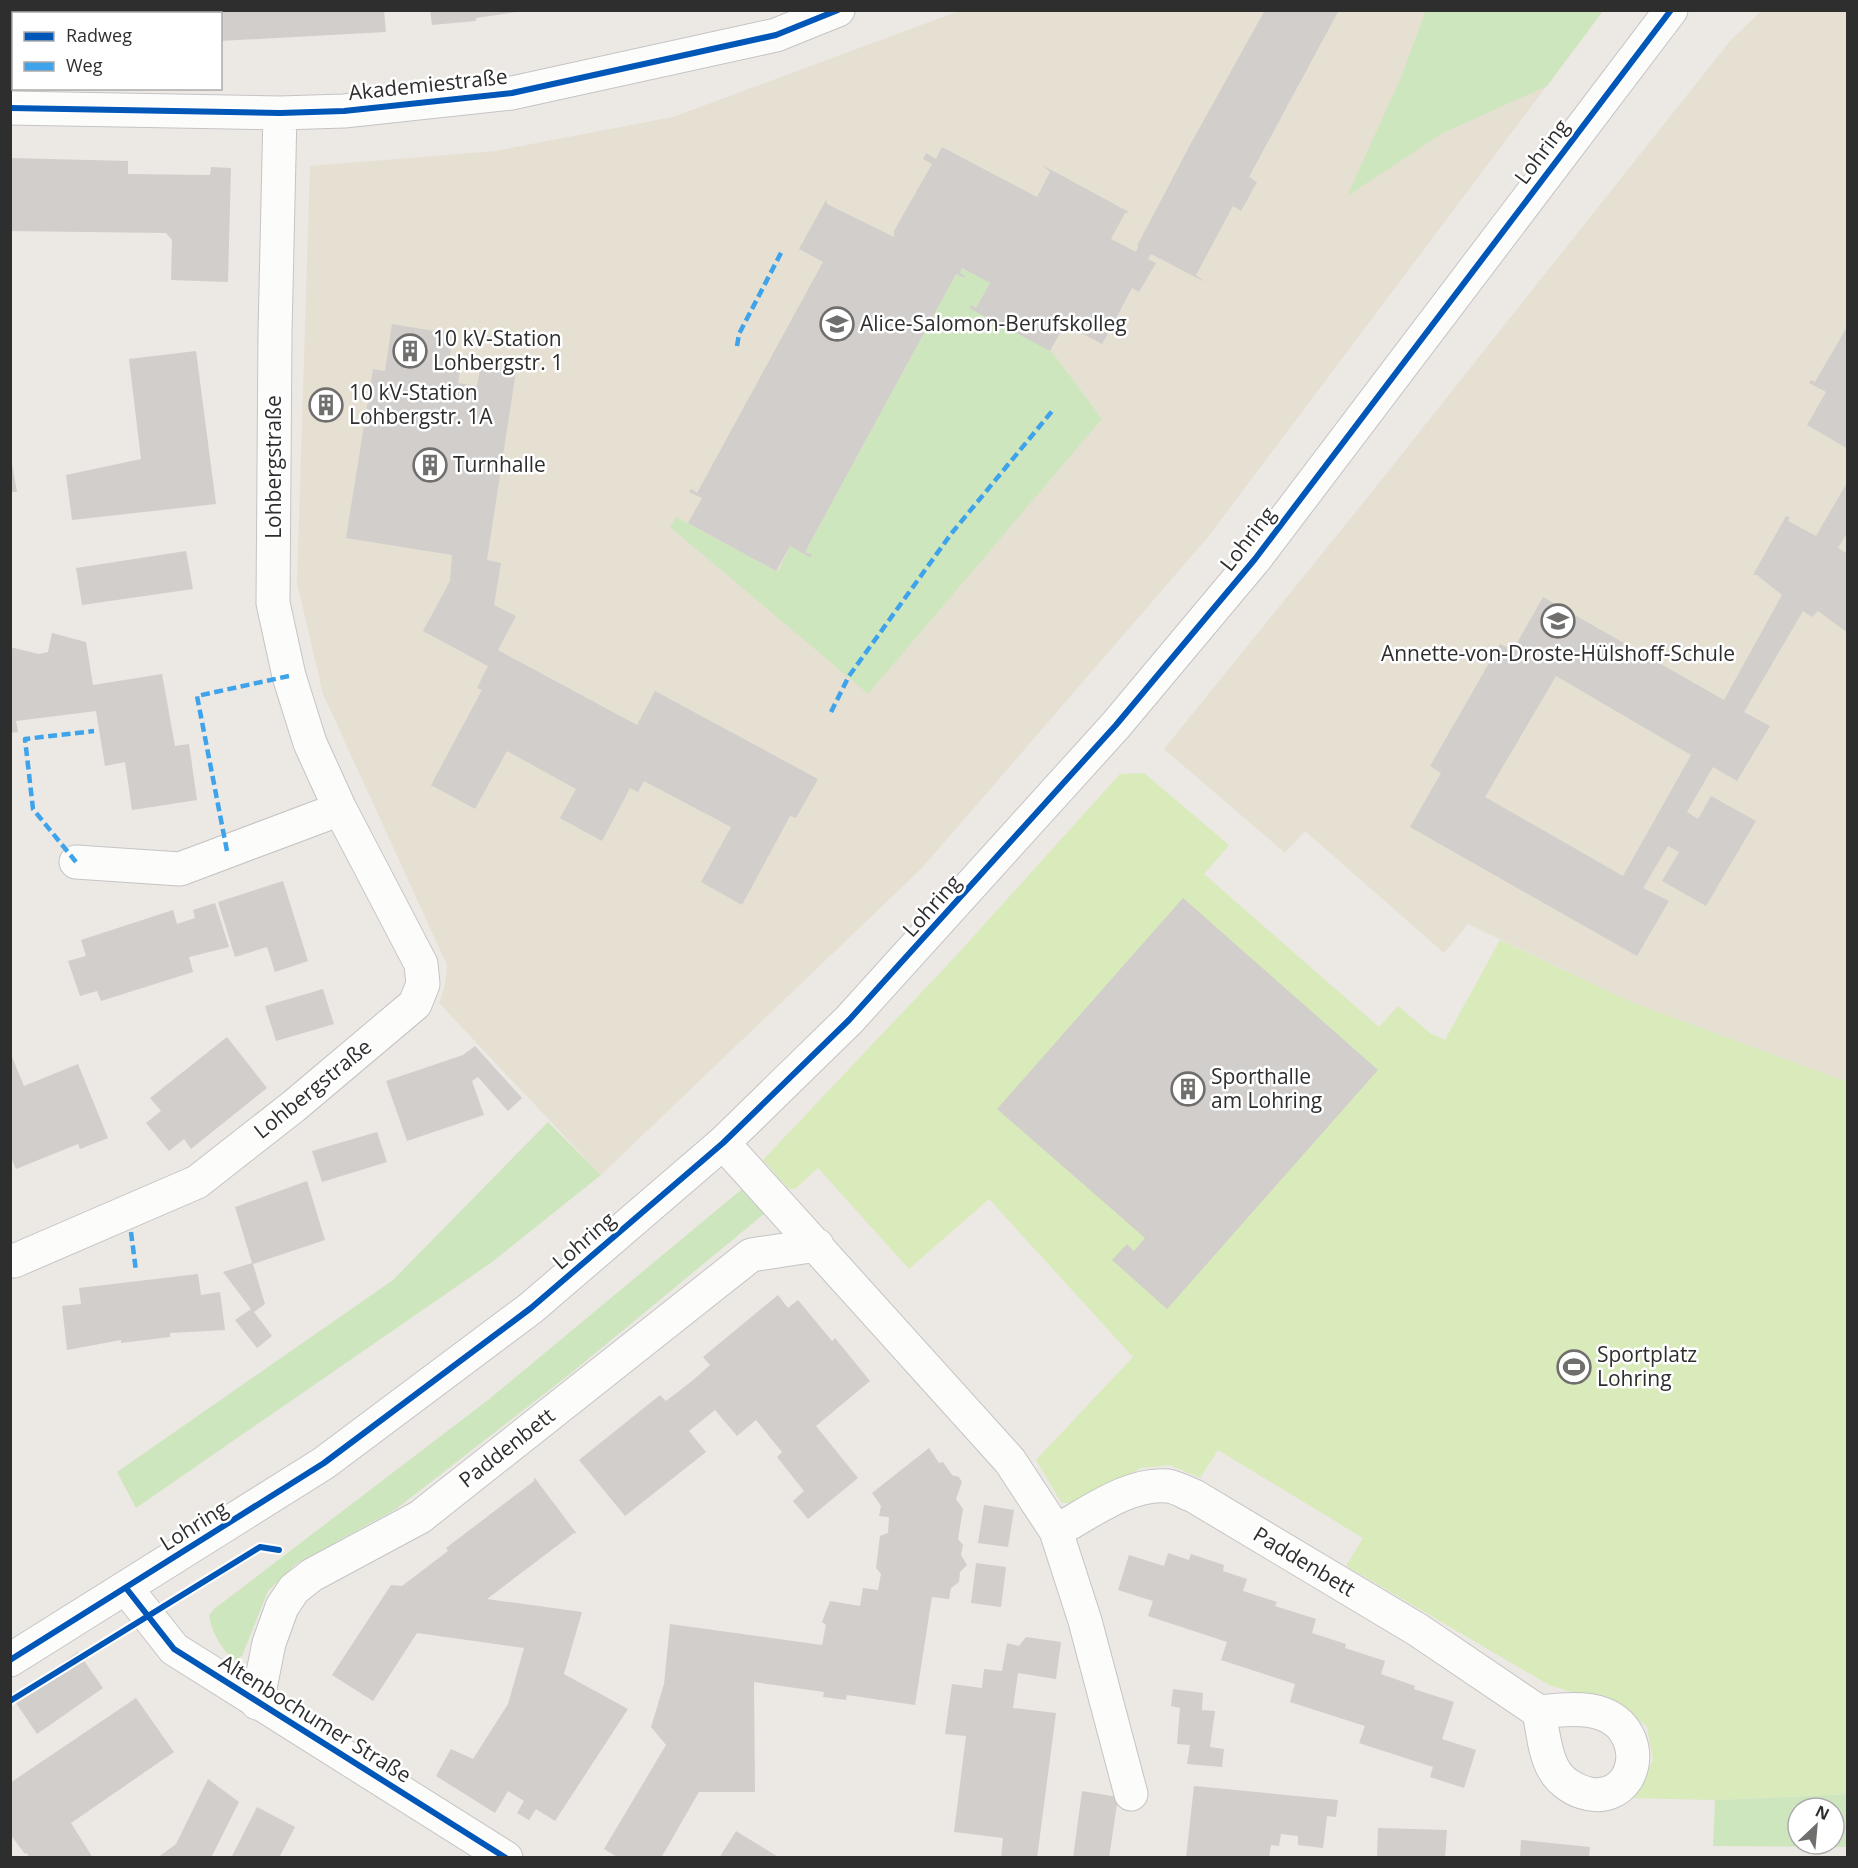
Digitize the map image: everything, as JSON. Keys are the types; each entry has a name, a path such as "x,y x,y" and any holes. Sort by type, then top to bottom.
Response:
{"street":[{"name":"Akademiestraße","path":"10,108 280,113 344,111 512,93 776,35 838,10"},
{"name":"Lohring","path":"10,1660 324,1463 531,1308 723,1143 849,1020 920,945 1159,675 1255,559 1671,10"},
{"name":"Lohbergstraße","path":"14,1261 197,1182 415,1005 423,984 421,964 340,809 306,732 289,676 273,603 275,333 280,113"},
{"path":"76,862 180,869 340,809"},
{"path":"723,1143 1010,1461 1056,1532 1086,1621 1131,1794"},
{"name":"Paddenbett","path":"256,1703 268,1643 282,1607 294,1589 312,1575 420,1517 752,1256 817,1245"},
{"name":"Paddenbett","path":"1056,1532 1118,1497 1141,1489 1168,1486 1194,1496 1418,1630 1539,1712"},
{"name":"Altenbochumer Straße","path":"126,1588 174,1649 256,1703 506,1857"}],"shaded area":[{"name":"Alice-Salomon-Berufskolleg","path":"959,11 1458,11 1564,63 1208,537 922,868 601,1175 439,1003 445,985 447,965 323,694 297,583 310,166 495,151 673,117"},
{"name":"Annette-von-Droste-Hülshoff-Schule","path":"1761,11 1847,11 1847,1082 1631,1002 1468,924 1444,953 1305,831 1285,853 1164,749 1371,493 1730,41"}],"green space":[{"path":"1426,10 1603,11 1547,86 1443,133 1347,196 1401,77"},
{"path":"962,268 990,283 976,308 970,308 1052,352 1102,419 868,694 670,527 676,517 778,572 790,546 811,558 812,555 805,552 956,274 964,278 960,273"},
{"path":"1144,773 1229,845 1204,874 1379,1027 1398,1006 1430,1033 1445,1040 1500,940 1631,1002 1847,1082 1847,1794 1715,1800 1628,1798 1642,1783 1653,1760 1647,1727 1619,1702 1585,1696 1549,1685 1346,1566 1363,1538 1218,1450 1200,1478 1170,1465 1141,1468 1073,1504 1061,1502 1036,1460 1133,1357 989,1199 909,1269 818,1168 795,1189 788,1188 763,1160 953,959 1120,774"},
{"path":"548,1122 601,1175 492,1262 136,1508 117,1472 393,1280"},
{"path":"742,1189 764,1214 570,1374 396,1509 296,1564 268,1591 242,1656 234,1661 221,1646 212,1628 209,1615 214,1609 488,1400"},
{"path":"1847,1794 1847,1847 1846,1796 1803,1796"},
{"path":"1786,1797 1786,1847 1713,1846 1715,1800"}],"building":[{"path":"10,10 384,10 386,32 222,41 222,12 12,12 10,48"},
{"path":"430,10 516,10 516,12 476,18 476,21 432,25"},
{"path":"1265,10 1339,10 1249,177 1257,182 1241,211 1233,206 1196,275 1205,282 1151,254 1148,259 1156,263 1139,292 1132,288 1112,326 1125,333 1122,339 1109,332 1102,344 1065,324 1050,351 969,308 971,305 976,308 990,283 962,268 960,273 965,276 964,278 956,274 805,552 812,555 811,558 790,546 776,571 688,523 702,498 689,492 691,489 697,493 823,262 799,249 826,200 827,204 894,237 894,231 932,164 923,159 926,153 936,159 942,147 1037,197 1050,172 1042,165 1129,212 1125,213 1111,239 1136,252 1137,243"},
{"path":"10,158 128,161 128,174 210,175 211,167 231,168 228,282 171,280 172,240 166,233 10,231"},
{"path":"392,324 452,334 450,357 462,358 458,383 477,386 481,365 516,371 487,560 501,563 494,605 516,616 498,650 637,725 655,691 818,779 796,818 790,816 742,905 701,882 731,827 644,781 638,792 630,788 602,841 560,818 576,789 507,751 475,809 431,785 482,690 477,688 488,666 423,631 450,581 452,555 346,538 373,369 385,371"},
{"path":"1848,325 1848,449 1807,425 1826,392 1809,383 1811,380 1815,382"},
{"path":"196,351 216,504 72,520 66,475 141,459 129,359"},
{"name":"10 kV-Station Lohbergstr. 1A","path":"322,392 335,395 330,418 317,416"},
{"path":"10,453 17,492 10,492"},
{"path":"1848,481 1848,531 1838,548 1848,554 1848,633 1818,611 1812,617 1803,611 1744,712 1770,726 1737,781 1713,767 1687,812 1698,819 1711,796 1756,821 1706,906 1662,881 1679,852 1668,846 1643,888 1669,901 1637,956 1410,827 1441,773 1430,766 1500,644 1513,650 1543,597 1724,700 1782,595 1757,575 1753,575 1786,516 1790,517 1788,521 1816,536","holes":["1556,676 1691,755 1623,876 1485,797"]},
{"path":"186,551 193,589 82,605 76,568"},
{"path":"52,633 86,642 93,685 162,674 175,746 189,744 197,800 132,810 125,762 105,766 96,711 16,721 18,732 10,733 10,647 39,654 48,652"},
{"path":"283,881 308,961 275,972 267,947 235,957 218,902"},
{"name":"Sporthalle am Lohring","path":"1183,898 1378,1070 1167,1309 1112,1260 1127,1244 1134,1251 1145,1238 997,1109"},
{"path":"215,903 229,947 189,957 193,972 101,1001 97,991 80,996 68,961 86,956 81,940 173,910 177,924 195,918 193,910"},
{"path":"323,989 334,1024 276,1041 265,1006"},
{"path":"227,1037 267,1088 191,1149 184,1139 169,1151 146,1123 161,1111 150,1098"},
{"path":"475,1046 522,1098 508,1111 478,1077 472,1081 484,1115 407,1141 386,1081 463,1055"},
{"path":"10,1052 24,1086 78,1064 108,1138 80,1149 78,1144 16,1169 10,1155"},
{"path":"377,1132 387,1162 322,1182 312,1151"},
{"path":"307,1181 325,1240 253,1264 265,1304 254,1312 272,1336 257,1348 235,1320 251,1309 223,1272 252,1263 235,1207"},
{"path":"198,1274 201,1295 220,1292 225,1330 170,1333 170,1337 121,1343 121,1340 67,1350 62,1306 81,1304 79,1288"},
{"path":"778,1295 788,1308 798,1300 832,1341 835,1338 870,1381 816,1426 858,1478 808,1519 793,1501 804,1491 777,1457 782,1452 756,1420 737,1436 715,1410 689,1431 706,1452 625,1516 579,1460 660,1395 666,1401 692,1381 710,1365 703,1357"},
{"path":"929,1448 939,1463 943,1462 952,1475 959,1477 962,1482 956,1499 963,1509 958,1539 963,1545 961,1555 967,1565 960,1572 959,1582 951,1588 949,1599 932,1597 915,1705 847,1695 846,1700 823,1697 824,1692 754,1682 755,1792 699,1792 661,1858 619,1858 604,1849 666,1745 651,1727 664,1684 670,1624 822,1645 826,1625 822,1622 830,1601 860,1606 863,1588 878,1590 881,1574 876,1568 880,1536 888,1533 889,1517 879,1516 881,1506 872,1493"},
{"path":"534,1477 577,1534 574,1533 487,1599 582,1612 564,1674 628,1709 555,1821 536,1809 529,1820 517,1813 524,1801 508,1791 495,1813 436,1776 451,1749 473,1759 508,1704 524,1648 417,1633 373,1701 332,1675 391,1585 402,1586 448,1551 446,1548 534,1481"},
{"path":"984,1505 1014,1510 1008,1547 978,1543"},
{"path":"1168,1553 1189,1560 1191,1554 1224,1565 1223,1571 1247,1579 1243,1591 1277,1602 1275,1606 1316,1619 1312,1633 1346,1644 1345,1648 1385,1661 1381,1674 1415,1686 1414,1689 1454,1702 1442,1739 1476,1750 1464,1788 1430,1777 1433,1767 1359,1743 1365,1726 1290,1702 1295,1684 1221,1660 1227,1642 1148,1616 1153,1601 1118,1590 1129,1555 1164,1566"},
{"path":"976,1563 1006,1567 1001,1607 971,1603"},
{"path":"1026,1637 1061,1642 1056,1679 1018,1673 1013,1708 1056,1713 1037,1858 1001,1858 1003,1838 954,1832 966,1736 945,1734 952,1684 982,1688 984,1669 1002,1671 1007,1643 1019,1646"},
{"path":"78,1652 103,1688 37,1734 12,1697"},
{"path":"1173,1689 1203,1693 1202,1710 1215,1711 1210,1747 1224,1749 1222,1767 1187,1764 1190,1745 1177,1744 1180,1708 1171,1706"},
{"path":"136,1698 174,1752 71,1823 93,1858 29,1858 10,1834 10,1783"},
{"path":"208,1779 239,1802 211,1858 157,1858 176,1844"},
{"path":"1194,1786 1338,1800 1336,1817 1327,1816 1323,1848 1298,1845 1298,1836 1281,1834 1279,1846 1271,1845 1269,1858 1186,1858"},
{"path":"1082,1791 1118,1797 1109,1858 1073,1858"},
{"path":"257,1807 295,1827 279,1858 231,1858"},
{"path":"1378,1828 1447,1830 1445,1858 1377,1858"},
{"path":"736,1831 780,1858 719,1858"},
{"path":"1521,1840 1590,1847 1589,1858 1520,1858"}],"marked path":[{"path":"737,346 739,334 782,251"},
{"path":"831,712 849,676 951,534 1053,410"},
{"path":"227,851 197,696 289,676"},
{"path":"76,862 33,809 25,739 94,731"},
{"path":"131,1232 136,1271"}],"cycle path":[{"path":"10,108 280,113 344,111 512,93 776,35 838,10"},
{"path":"10,1660 324,1463 531,1308 723,1143 849,1020 1116,725 1255,559 1671,10"},
{"path":"10,1701 260,1547 279,1550"},
{"path":"126,1588 174,1649 506,1858"}],"place":[{"name":"Alice-Salomon-Berufskolleg","path":"837,324"},
{"name":"10 kV-Station Lohbergstr. 1","path":"410,351"},
{"name":"10 kV-Station Lohbergstr. 1A","path":"326,405"},
{"name":"Turnhalle","path":"430,465"},
{"name":"Annette-von-Droste-Hülshoff-Schule","path":"1558,621"},
{"name":"Sporthalle am Lohring","path":"1188,1089"},
{"name":"Sportplatz Lohring","path":"1574,1367"}]}
